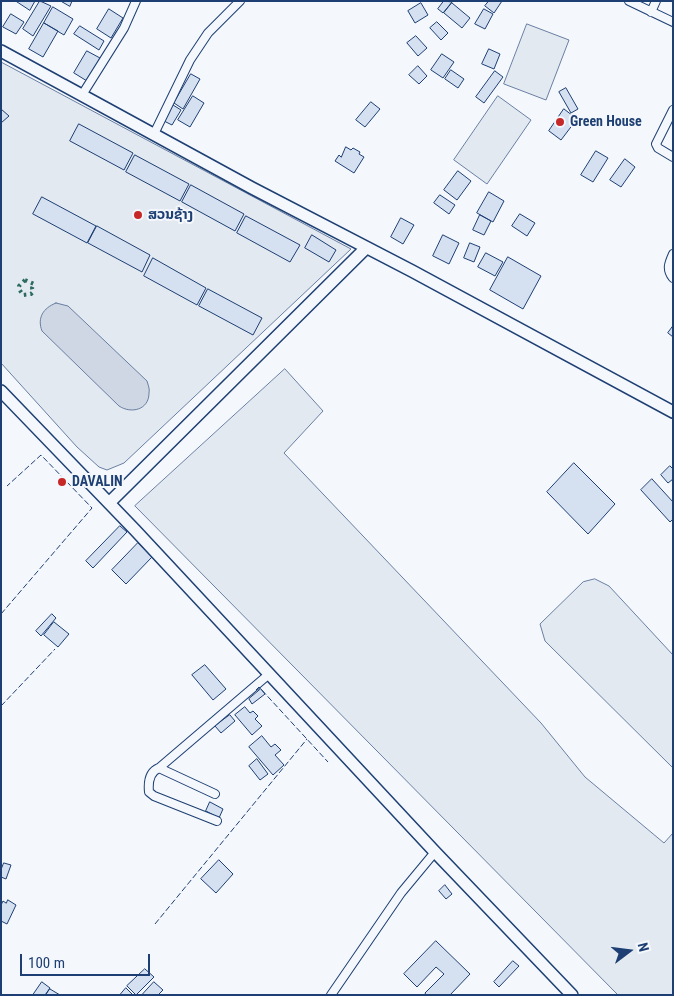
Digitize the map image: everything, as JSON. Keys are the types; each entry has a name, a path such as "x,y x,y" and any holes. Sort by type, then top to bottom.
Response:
{"street":[{"path":"82,95 124,28 136,1"},
{"path":"154,134 190,60 208,33 240,1"},
{"path":"629,1 673,22"},
{"path":"651,12 656,1"},
{"path":"1,51 673,412"},
{"path":"673,110 656,144 658,148 673,156"},
{"path":"109,503 366,248"},
{"path":"673,254 668,264 668,270 673,278"},
{"path":"1,391 109,503 268,675 572,995"},
{"path":"217,821 154,796 149,792 148,786 151,773 160,768 268,675"},
{"path":"160,768 215,794"},
{"path":"332,995 401,893 435,852"}],"shaded area":[{"path":"527,24 569,40 546,100 504,84"},
{"path":"1,62 351,249 124,463 107,470 99,467 77,447 1,363"},
{"path":"498,96 531,120 487,184 454,160"},
{"path":"56,303 68,306 147,381 148,399 143,407 129,410 119,406 42,331 40,322 42,314"},
{"path":"285,369 323,411 284,453 541,723 585,777 664,843 673,833 673,995 618,995 135,506"},
{"path":"595,579 609,586 673,655 673,768 545,641 540,624 583,582"}],"building":[{"path":"16,1 35,1 30,10"},
{"path":"40,1 51,6 33,36 23,29"},
{"path":"61,1 72,1 70,6"},
{"path":"444,1 452,2 443,13 438,9"},
{"path":"489,1 502,1 494,13 485,6"},
{"path":"421,3 428,15 415,23 408,11"},
{"path":"452,3 470,18 462,28 444,13"},
{"path":"53,7 73,19 64,35 44,23"},
{"path":"109,9 123,18 111,38 97,29"},
{"path":"484,9 493,14 485,29 475,24"},
{"path":"11,14 24,22 16,34 3,27"},
{"path":"437,22 448,33 441,40 430,28"},
{"path":"44,23 58,31 43,57 29,49"},
{"path":"80,26 104,41 99,50 74,34"},
{"path":"416,36 427,48 418,56 407,43"},
{"path":"489,49 500,54 494,69 482,64"},
{"path":"87,51 100,58 87,81 74,73"},
{"path":"442,54 454,62 443,78 431,70"},
{"path":"418,66 427,76 419,84 409,75"},
{"path":"451,70 464,79 458,88 445,79"},
{"path":"495,71 503,77 484,103 476,97"},
{"path":"191,74 200,79 183,109 174,103"},
{"path":"566,88 578,109 571,113 559,92"},
{"path":"193,96 204,103 190,127 178,120"},
{"path":"371,102 380,109 365,127 356,120"},
{"path":"173,105 181,110 172,125 164,121"},
{"path":"1,109 9,116 1,123"},
{"path":"564,109 577,119 561,140 549,131"},
{"path":"79,124 133,153 124,170 70,141"},
{"path":"346,147 351,150 353,148 364,157 354,173 335,161 339,155 341,157"},
{"path":"596,151 608,158 593,182 581,175"},
{"path":"135,155 189,184 180,201 126,172"},
{"path":"625,159 635,167 621,187 610,180"},
{"path":"458,171 471,181 457,200 444,190"},
{"path":"191,185 244,214 235,231 182,202"},
{"path":"489,192 504,201 493,222 477,213"},
{"path":"440,195 455,205 449,214 434,203"},
{"path":"42,197 96,226 87,243 33,214"},
{"path":"520,214 535,223 527,236 512,226"},
{"path":"480,215 491,221 484,235 473,230"},
{"path":"246,216 300,245 290,262 237,233"},
{"path":"401,218 414,225 403,244 391,237"},
{"path":"97,226 150,255 142,272 88,243"},
{"path":"312,235 336,250 329,262 305,248"},
{"path":"443,235 459,243 449,264 433,256"},
{"path":"470,243 480,247 474,262 464,258"},
{"path":"486,253 503,262 495,276 478,267"},
{"path":"508,257 541,276 523,309 490,290"},
{"path":"153,258 206,288 197,305 144,276"},
{"path":"208,289 262,318 253,335 199,306"},
{"path":"673,326 673,337 668,333"},
{"path":"574,463 615,504 588,534 547,492"},
{"path":"670,466 673,469 673,479 668,483 661,475"},
{"path":"652,479 673,502 673,519 670,522 641,490"},
{"path":"120,526 127,532 93,568 86,561"},
{"path":"138,543 152,557 126,584 112,570"},
{"path":"52,614 56,618 41,636 36,631"},
{"path":"54,622 69,634 58,647 44,635"},
{"path":"205,665 226,689 213,700 192,675"},
{"path":"261,689 265,694 252,704 249,699"},
{"path":"245,707 250,713 253,711 258,716 255,719 262,726 252,735 235,715"},
{"path":"230,715 235,721 221,733 215,726"},
{"path":"262,736 271,747 275,744 281,750 275,755 284,765 273,775 249,747"},
{"path":"257,759 268,774 260,780 249,766"},
{"path":"210,802 223,809 219,818 206,811"},
{"path":"219,860 233,874 216,893 201,879"},
{"path":"4,863 11,865 6,879 1,877"},
{"path":"445,885 452,894 446,899 439,891"},
{"path":"8,900 16,905 7,924 1,921 1,905 3,901 6,903"},
{"path":"436,941 470,974 450,995 426,995 425,993 444,974 436,967 417,987 404,974"},
{"path":"513,961 519,966 499,987 494,982"},
{"path":"145,969 154,977 136,995 127,986"},
{"path":"42,982 50,988 45,995 33,995"},
{"path":"154,982 163,990 158,995 142,995"},
{"path":"126,988 133,995 120,995"},
{"path":"50,989 60,995 46,995"}],"hedge":[{"path":"25,280 34,284 31,294 23,295 19,289 19,286 25,280"}],"fence":[{"path":"1,614 92,508 41,455 7,486"},
{"path":"1,706 55,649"},
{"path":"256,690 259,687 328,762"},
{"path":"155,924 307,739"}],"place":[{"name":"Green House","path":"560,122"},
{"name":"ສວນຊ້າງ","path":"138,215"},
{"name":"DAVALIN","path":"62,482"}]}
